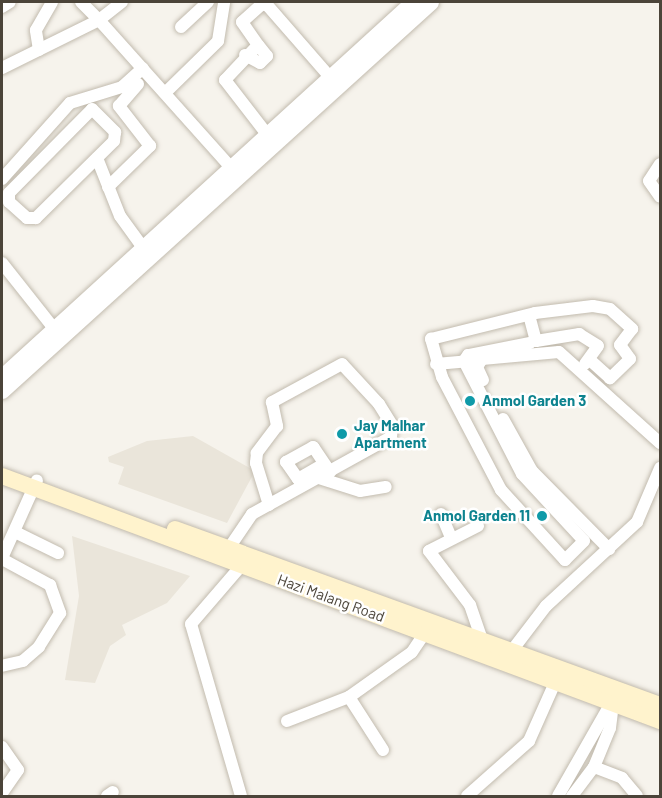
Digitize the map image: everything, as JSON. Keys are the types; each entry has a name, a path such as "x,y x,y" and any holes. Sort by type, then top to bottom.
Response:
{"main road":[{"name":"Hazi Malang Road","path":"2,467 36,484 246,561 425,633 507,657 617,700 660,721"},
{"name":"Hazi Malang Road","path":"2,476 36,484 229,548 246,561 482,639 507,657"},
{"name":"Hazi Malang Road","path":"617,700 660,705"}],"street":[{"path":"2,7 10,2"},
{"path":"39,50 36,30 52,2"},
{"path":"81,2 166,92 234,170"},
{"path":"2,68 99,20 122,2"},
{"path":"181,27 208,2"},
{"path":"166,92 218,41 224,2"},
{"path":"2,391 234,170 266,133 412,2"},
{"path":"2,376 52,326 141,245 234,170 431,2"},
{"path":"266,133 225,80 245,55 258,45 242,25 265,4 329,76"},
{"path":"2,179 70,103 122,87 143,68"},
{"path":"108,187 150,146 119,105 138,84"},
{"path":"90,108 117,137 97,158 33,220 7,199 90,108"},
{"path":"97,158 120,216 141,245"},
{"path":"660,164 649,181 660,197"},
{"path":"2,263 52,326"},
{"path":"572,520 584,542 565,560 501,490 436,364 433,335 529,315 593,306 610,309 632,329 620,345 630,359 610,378 590,360"},
{"path":"529,315 536,341 582,334 600,349 580,370"},
{"path":"559,352 582,334"},
{"path":"436,364 464,359 478,365 516,351 530,343"},
{"path":"516,351 559,352 660,443"},
{"path":"464,359 478,365"},
{"path":"229,548 252,514 269,505 325,472 386,443 393,431 379,404 339,364 272,402 277,426 257,453 256,463 269,505"},
{"path":"478,365 486,394 517,455 532,478 572,520 609,549"},
{"path":"507,657 546,606 637,522 660,468"},
{"path":"325,472 360,491 386,488"},
{"path":"2,666 32,652 60,613 50,585 2,559 36,484"},
{"path":"441,514 451,538"},
{"path":"478,526 429,551 470,605 482,639"},
{"path":"15,532 58,554"},
{"path":"241,796 191,624 246,561"},
{"path":"287,721 349,697 412,652 425,633"},
{"path":"467,796 487,791 529,741 558,677"},
{"path":"349,697 383,750"},
{"path":"612,738 617,700"},
{"path":"572,796 594,767 610,728 617,700"},
{"path":"558,796 617,700"},
{"path":"2,747 18,770 2,794"},
{"path":"594,767 622,778 637,796"}],"shaded area":[{"path":"193,436 255,471 227,523 118,484 124,467 109,462 108,457 147,441"},
{"path":"72,536 190,576 167,603 122,625 126,635 110,646 95,683 65,680 79,596"}],"place":[{"name":"Anmol Garden 3","path":"470,401"},
{"name":"Jay Malhar Apartment","path":"342,434"},
{"name":"Anmol Garden 11","path":"542,516"}]}
